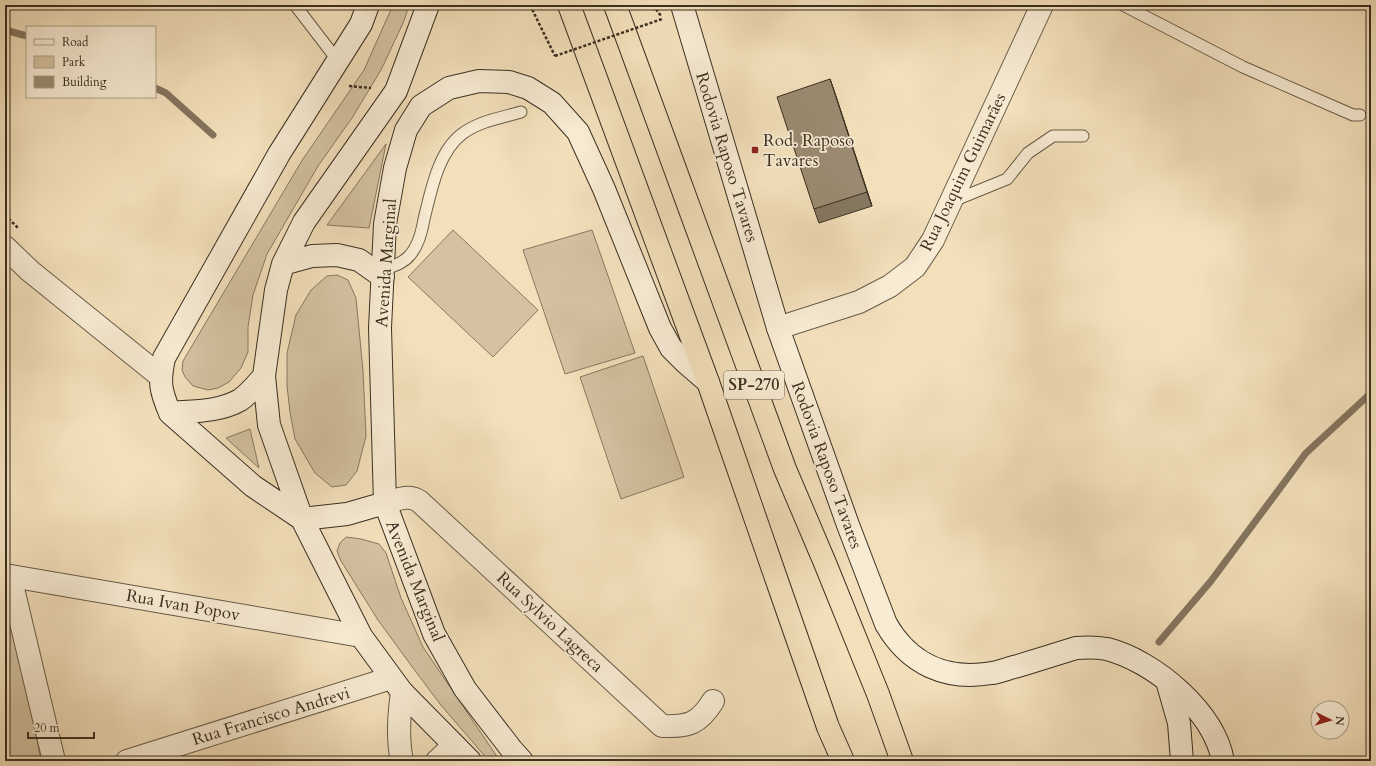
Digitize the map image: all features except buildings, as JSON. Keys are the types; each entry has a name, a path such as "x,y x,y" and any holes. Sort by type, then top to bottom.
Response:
{"highway":[{"name":"SP-270","path":"569,5 708,382 828,727 843,761"},
{"name":"Rodovia Raposo Tavares","path":"615,5 785,469 878,694 902,761"},
{"path":"878,694 914,761"}],"main road":[{"path":"368,5 361,24 279,154 164,358 160,376 160,386 170,413 253,486 302,519 347,514 385,503"},
{"path":"428,5 396,91 304,222 283,264 276,290 264,376 269,425 302,519 361,636 396,685 470,761"},
{"name":"Rodovia Raposo Tavares","path":"682,5 778,328 848,525 881,611 894,637 916,659 930,668 950,673 969,675 992,673 1076,648 1091,647 1120,653 1142,664 1181,692 1199,711 1212,731 1223,761"},
{"name":"Rua Joaquim Guimarães","path":"778,328 859,302 890,286 915,267 933,240 1042,5"},
{"name":"Avenida Marginal","path":"522,761 465,689 434,634 385,503 380,328 384,273 385,224 395,168 406,130 421,106 449,88 479,81 509,82 528,88 552,103 578,132 604,189 660,328 671,348 708,382"},
{"path":"5,247 30,271 160,376"},
{"path":"283,264 312,256 337,255 359,260 384,273"},
{"path":"170,413 212,410 240,400 264,376"},
{"name":"Rua Sylvio Lagreca","path":"385,503 412,497 419,501 662,726 677,727 693,722 705,714 713,701"},
{"path":"7,575 54,761"},
{"name":"Rua Ivan Popov","path":"7,575 361,636"},
{"path":"1167,681 1179,723 1182,761"},
{"path":"396,685 402,761"},
{"name":"Rua Francisco Andrevi","path":"128,761 396,685"},
{"path":"437,761 454,746"}],"lane":[{"path":"295,5 338,61"},
{"path":"1123,5 1243,67 1353,115 1360,115"},
{"path":"384,273 405,260 411,254 420,236 438,169 452,144 461,134 478,124 521,112"},
{"path":"951,202 1007,179 1028,153 1053,136 1083,136"}],"path":[{"path":"530,5 555,56 662,19 653,5"},
{"path":"323,83 396,91"}],"green space":[{"path":"393,5 409,5 404,21 381,70 352,118 318,166 267,254 253,295 248,327 248,352 241,368 229,382 218,388 208,390 193,386 185,377 182,370 183,361 303,159 364,70"},
{"path":"386,144 369,228 327,225"},
{"path":"453,230 538,310 493,357 408,277"},
{"path":"592,230 635,353 565,374 523,250"},
{"path":"337,275 348,280 356,298 363,371 366,436 357,471 346,485 332,487 315,473 295,439 287,386 287,353 296,315 311,290 327,276"},
{"path":"643,356 684,477 621,499 580,377"},
{"path":"250,429 259,468 226,438"},
{"path":"346,537 379,544 386,553 401,598 423,647 500,761 489,761 440,704 378,620 341,561 337,551 340,543"},
{"path":"5,604 12,606 41,761 5,761"}],"waterway":[{"path":"5,30 26,36"},
{"path":"156,88 166,93 213,135"},
{"path":"1159,642 1211,581 1306,453 1371,393"}],"place":[{"name":"Rod. Raposo Tavares","path":"755,150"}]}
